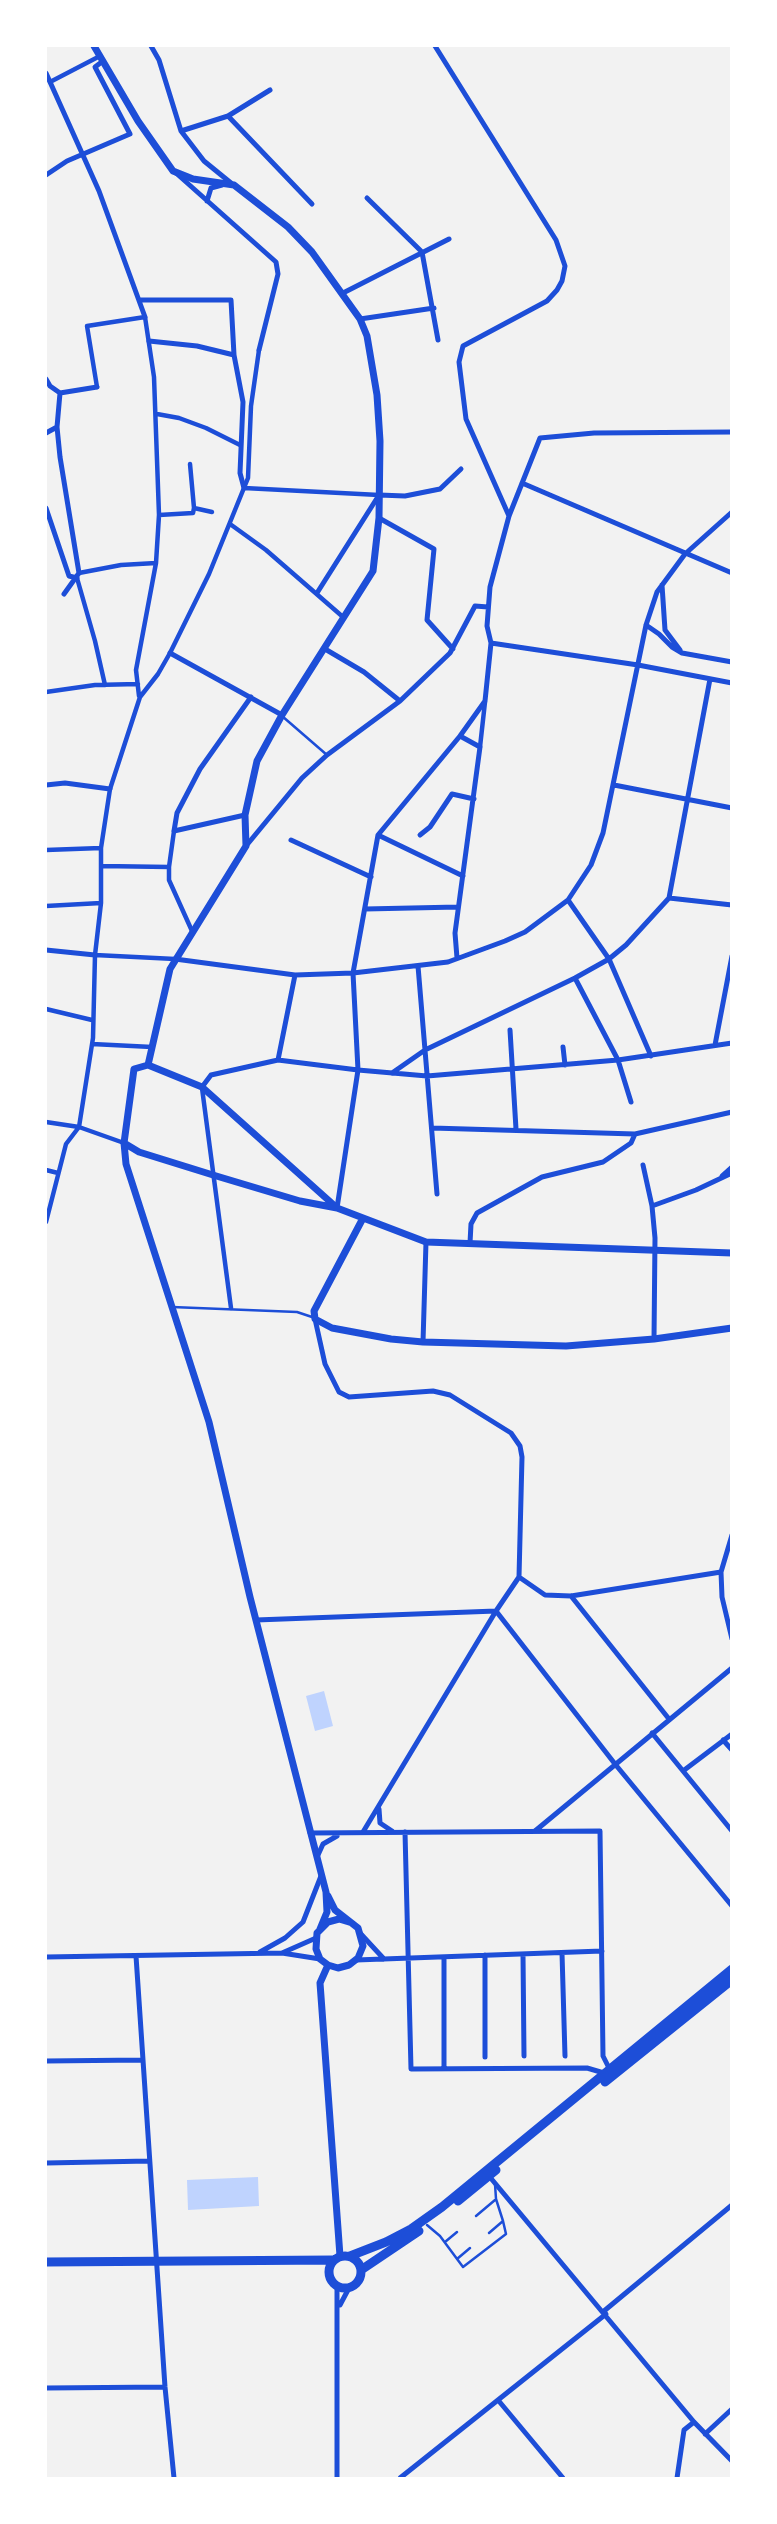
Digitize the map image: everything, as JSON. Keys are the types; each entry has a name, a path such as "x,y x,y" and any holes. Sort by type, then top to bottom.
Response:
{"main road":[{"path":"46,2262 315,2260 341,2257 386,2242 411,2229 442,2207 732,1969"},
{"path":"361,2270 492,2179 583,2098 732,1980"},
{"path":"315,2260 328,2270 330,2280 337,2286 349,2288 360,2279 361,2270 358,2261 341,2257"},
{"path":"328,2270 341,2257"}],"street":[{"path":"94,46 138,121 173,171 276,262 278,274 259,350 251,406 248,478 209,574 170,653 158,674 139,697"},
{"path":"151,46 159,60 181,131 204,161 288,227 312,251 360,319 367,336 377,395 379,518 373,571 282,715 257,761 245,815 246,846"},
{"path":"435,46 556,240 565,267 562,281 547,300 463,346 458,362 466,419 509,516"},
{"path":"50,82 102,58"},
{"path":"46,175 83,153 130,134 94,66 102,58"},
{"path":"46,73 83,153 145,317 157,414 159,515 156,563 136,670 139,697 110,789 101,848 101,903 95,955 92,1041 79,1126 66,1143 46,1222"},
{"path":"181,131 228,116 270,90"},
{"path":"228,116 312,204"},
{"path":"173,171 193,179 234,185"},
{"path":"207,201 211,187 234,185"},
{"path":"367,198 422,252 438,340"},
{"path":"343,293 449,239"},
{"path":"140,300 231,300 234,355 243,402 240,473 244,488"},
{"path":"360,319 434,308"},
{"path":"46,379 50,386 60,393 97,387 87,326 145,317"},
{"path":"149,341 197,345 234,355"},
{"path":"60,393 57,427 78,575 105,685"},
{"path":"157,414 179,418 240,444"},
{"path":"46,433 57,427"},
{"path":"457,958 455,933 474,799 491,643 487,626 492,577 509,516 540,438 594,433 732,432"},
{"path":"159,515 193,513 190,464"},
{"path":"244,488 405,496 440,489 461,469"},
{"path":"523,483 732,573"},
{"path":"317,593 379,495"},
{"path":"46,508 69,576 121,565 156,563"},
{"path":"194,508 212,512"},
{"path":"46,950 175,959 295,975 353,973 448,962 505,942 524,932 568,900 591,865 603,833 646,625 657,592 685,554 732,512"},
{"path":"226,515 233,516"},
{"path":"379,518 434,549 427,620 453,649"},
{"path":"230,524 317,593 344,618"},
{"path":"64,594 78,575"},
{"path":"662,585 665,630 682,653"},
{"path":"148,1065 170,969 246,846 284,797 327,755 400,701 453,649 475,606 488,607"},
{"path":"646,625 682,653 732,662"},
{"path":"491,643 732,682"},
{"path":"325,649 364,672 400,701"},
{"path":"170,653 282,715"},
{"path":"392,1073 425,1050 609,960 669,898 710,679"},
{"path":"46,692 95,685 138,684"},
{"path":"193,933 169,880 177,813 200,769 251,698"},
{"path":"337,1208 358,1070 353,973 378,835 460,737 485,701"},
{"path":"460,737 480,747"},
{"path":"46,785 65,783 110,789"},
{"path":"614,785 732,808"},
{"path":"420,835 430,827 452,794 474,799"},
{"path":"174,831 245,815"},
{"path":"378,835 463,876"},
{"path":"291,839 371,877"},
{"path":"46,850 101,848"},
{"path":"101,866 169,867"},
{"path":"669,898 732,905"},
{"path":"568,900 609,960 651,1056"},
{"path":"46,906 101,903"},
{"path":"365,909 458,907"},
{"path":"715,1045 732,956"},
{"path":"418,966 437,1194"},
{"path":"278,1060 295,975"},
{"path":"575,978 618,1060 631,1102"},
{"path":"46,1009 92,1020"},
{"path":"510,1030 516,1129"},
{"path":"92,1041 152,1047"},
{"path":"231,1308 202,1087 211,1075 278,1060 427,1076 618,1060 732,1043"},
{"path":"563,1048 565,1065"},
{"path":"337,1208 202,1087 148,1065 134,1069 124,1143 126,1164 209,1422 317,1860 326,1892 335,1910 384,1959"},
{"path":"432,1128 635,1134 732,1112"},
{"path":"46,1122 79,1126 124,1143 139,1152 300,1201 337,1208 362,1220 426,1242 732,1253"},
{"path":"470,1243 471,1224 477,1213 542,1177 603,1162 631,1143 635,1134"},
{"path":"126,1164 139,1152"},
{"path":"643,1165 652,1206 655,1237 654,1339"},
{"path":"717,1180 732,1167"},
{"path":"46,1170 58,1174"},
{"path":"652,1206 732,1173"},
{"path":"362,1220 315,1307 325,1364 339,1392 349,1397 433,1391 450,1395 511,1433 520,1446 522,1457 519,1577 363,1832"},
{"path":"424,1342 426,1242"},
{"path":"315,1319 326,1326 345,1331 424,1342 566,1346 654,1339 732,1328"},
{"path":"732,1535 721,1572 722,1597 732,1639"},
{"path":"519,1577 545,1595 571,1596 721,1572"},
{"path":"571,1596 669,1719"},
{"path":"256,1620 496,1611"},
{"path":"496,1611 615,1764 732,1906"},
{"path":"535,1831 732,1668"},
{"path":"652,1733 732,1831"},
{"path":"683,1771 732,1734"},
{"path":"723,1740 732,1750"},
{"path":"379,1805 380,1823 395,1832"},
{"path":"310,1833 343,1834 363,1832 600,1831 603,2056 608,2072 587,2068 411,2069 405,1832"},
{"path":"317,1860 323,1844 330,1838 343,1834"},
{"path":"257,1954 285,1938 303,1922 321,1874"},
{"path":"320,1959 316,1938 327,1913 326,1892"},
{"path":"320,1928 334,1920 349,1922"},
{"path":"356,1960 363,1946 360,1933"},
{"path":"282,1953 316,1938"},
{"path":"46,1957 282,1953 320,1959 328,1965 344,1967 356,1960 602,1951"},
{"path":"562,1953 565,2056"},
{"path":"523,1954 524,2056"},
{"path":"485,1955 485,2057"},
{"path":"136,1956 164,2387 174,2479"},
{"path":"444,1957 444,2068"},
{"path":"328,1965 320,1983 341,2257"},
{"path":"46,2061 142,2060"},
{"path":"46,2163 149,2161"},
{"path":"492,2179 694,2422 732,2461"},
{"path":"400,2479 605,2313 732,2205"},
{"path":"337,2286 337,2479"},
{"path":"339,2308 349,2288"},
{"path":"46,2388 164,2387"},
{"path":"498,2400 563,2479"},
{"path":"705,2434 732,2409"},
{"path":"677,2479 684,2430 694,2422"}],"lane":[{"path":"282,715 327,755"},
{"path":"172,1307 297,1312 315,1319"},
{"path":"427,2225 445,2242 463,2267 506,2234 492,2179"},
{"path":"476,2216 496,2199"},
{"path":"489,2233 503,2221"},
{"path":"445,2242 457,2232"},
{"path":"457,2259 470,2248"}],"water":[{"path":"324,1691 333,1726 315,1731 306,1696"},
{"path":"258,2177 259,2206 188,2210 187,2180"}]}
